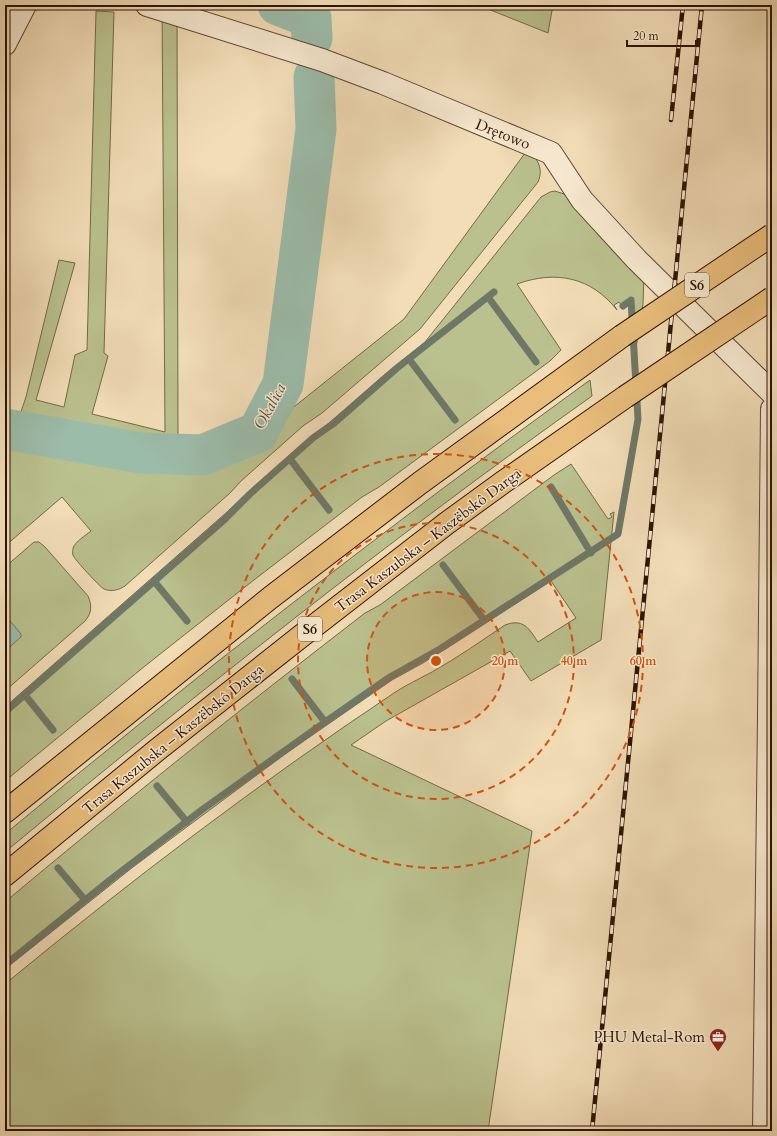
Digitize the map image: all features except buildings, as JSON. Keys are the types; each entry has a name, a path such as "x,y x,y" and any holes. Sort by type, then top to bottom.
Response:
{"highway":[{"name":"S6","path":"5,812 270,598 420,483 622,336 772,235"},
{"name":"Trasa Kaszubska – Kaszëbskô Darga","path":"5,875 157,750 293,642 441,528 502,483 772,298"}],"street":[{"path":"5,44 25,5"},
{"name":"Drętowo","path":"147,5 322,60 383,83 551,154 582,200 637,260 772,393"},
{"path":"764,1131 768,1060 772,409"}],"green space":[{"path":"162,5 177,5 178,436 194,439 188,456 201,453 236,422 270,426 404,319 528,149 539,164 540,177 538,182 420,329 322,413 303,426 125,586 118,589 109,590 104,589 74,558 74,546 91,531 62,497 5,546 5,437 13,435 26,397 59,260 75,263 36,400 64,407 75,355 87,350 96,11 114,12 104,353 108,356 92,414 165,432"},
{"path":"478,5 553,5 548,33"},
{"path":"555,191 570,196 644,275 643,304 634,361 630,302 622,306 619,302 614,305 617,310 596,290 572,279 559,277 545,278 517,284 561,350 550,361 379,487 362,497 250,583 145,666 5,781 5,707 227,512 311,436 329,423 425,342 541,197"},
{"path":"590,380 592,396 442,505 294,618 5,852 5,834 76,775 294,602 441,490"},
{"path":"571,464 608,519 612,517 610,514 614,512 601,640 531,681 510,651 386,721 351,745 532,831 488,1131 5,1131 5,984 147,870 245,797 394,693 451,661 505,625 517,623 525,626 529,629 538,642 576,618 551,581 423,663 392,680 285,754 133,867 5,969 5,902 94,828 365,613 380,605 554,475"},
{"path":"34,542 39,542 45,547 88,596 91,606 90,612 85,621 5,691 5,567"}],"shaded area":[{"path":"5,615 21,634 21,637 5,651"}],"waterway":[{"name":"Okalica","path":"278,5 311,18 312,38"},
{"name":"Okalica","path":"5,429 141,453 203,455 258,432 283,384 316,129 314,77"},
{"path":"5,712 225,519 251,493 313,438 333,424 397,368 494,292"},
{"path":"488,297 536,362"},
{"path":"5,965 110,880 203,809 325,722 390,677 440,649 618,534 638,419 631,300 623,306"},
{"path":"409,359 455,420"},
{"path":"290,459 329,510"},
{"path":"551,487 591,553"},
{"path":"443,565 484,620"},
{"path":"154,581 187,621"},
{"path":"292,679 325,722"},
{"path":"25,695 53,730"},
{"path":"157,786 187,822"},
{"path":"58,868 85,900"}],"railway":[{"path":"671,120 683,5"},
{"path":"592,1131 702,5"}],"place":[{"name":"PHU Metal-Rom","path":"718,1052"}]}
